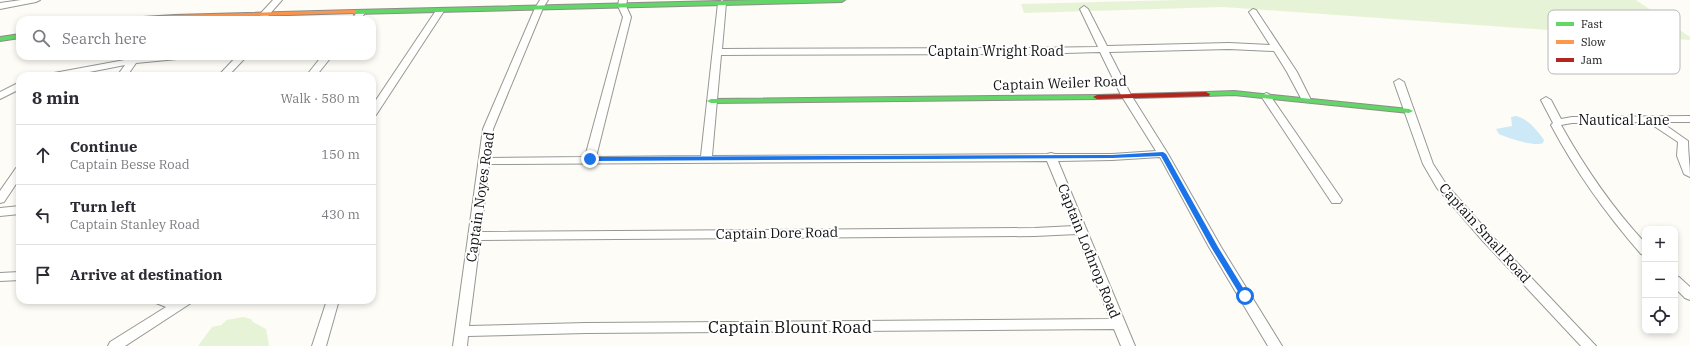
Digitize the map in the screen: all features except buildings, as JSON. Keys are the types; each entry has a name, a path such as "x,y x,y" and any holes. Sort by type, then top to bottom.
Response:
{"main road":[{"path":"370,16 541,4 722,3 842,0"},
{"path":"242,16 311,16"},
{"path":"0,39 16,37"},
{"name":"Captain Weiler Road","path":"712,101 1072,98 1126,95 1234,94 1409,110"}],"street":[{"path":"0,6 16,2 36,0"},
{"path":"264,15 278,0"},
{"path":"590,159 627,17 622,3"},
{"path":"706,159 722,3"},
{"name":"Captain Noyes Road","path":"460,346 488,129 541,4"},
{"path":"1084,9 1126,95 1163,154 1215,247 1275,346"},
{"path":"376,107 427,32 440,10"},
{"path":"1254,12 1292,72 1306,100"},
{"name":"Captain Wright Road","path":"717,52 1103,50 1229,46 1276,48"},
{"path":"73,72 130,60"},
{"path":"125,72 134,60"},
{"path":"227,72 238,60"},
{"path":"314,72 324,60"},
{"name":"Captain Small Road","path":"1399,82 1428,164 1441,186 1486,237 1589,346"},
{"path":"0,96 16,87"},
{"path":"1266,96 1336,200"},
{"path":"1546,100 1558,123 1556,125 1558,129 1600,198 1614,217 1642,248"},
{"name":"Nautical Lane","path":"1558,123 1572,120 1690,119"},
{"path":"1651,120 1683,141"},
{"path":"1690,133 1683,141 1682,156 1690,174"},
{"path":"485,161 1112,156 1163,154"},
{"name":"Captain Lothrop Road","path":"1051,156 1128,346"},
{"path":"0,199 16,176"},
{"path":"0,212 16,210"},
{"name":"Captain Dore Road","path":"473,236 1035,232 1081,230"},
{"path":"0,277 16,276"},
{"path":"1678,283 1690,295"},
{"path":"115,346 179,304"},
{"path":"319,346 332,304"},
{"name":"Captain Blount Road","path":"462,331 586,328 1119,324"}],"green space":[{"path":"1178,0 1636,0 1651,10 1548,10 1548,30 1223,7 1024,13 1021,4"},
{"path":"1680,30 1690,37 1690,40 1680,39"},
{"path":"243,317 251,319 253,322 266,329 269,344 268,346 198,346 212,327 221,325 227,320"}],"water":[{"path":"1516,116 1524,119 1532,125 1544,140 1543,143 1527,143 1499,134 1496,129 1512,126 1511,117"}],"traffic: fast":[{"path":"354,12 842,0"},
{"path":"0,39 16,37"},
{"path":"1206,94 1234,93 1409,111"},
{"path":"711,101 1097,97"}],"traffic: slow":[{"path":"211,16 354,12"}],"traffic: jam":[{"path":"1097,97 1206,94"}],"route":[{"path":"590,159 816,159 977,156 1112,156 1163,154 1215,247 1245,296"}]}
